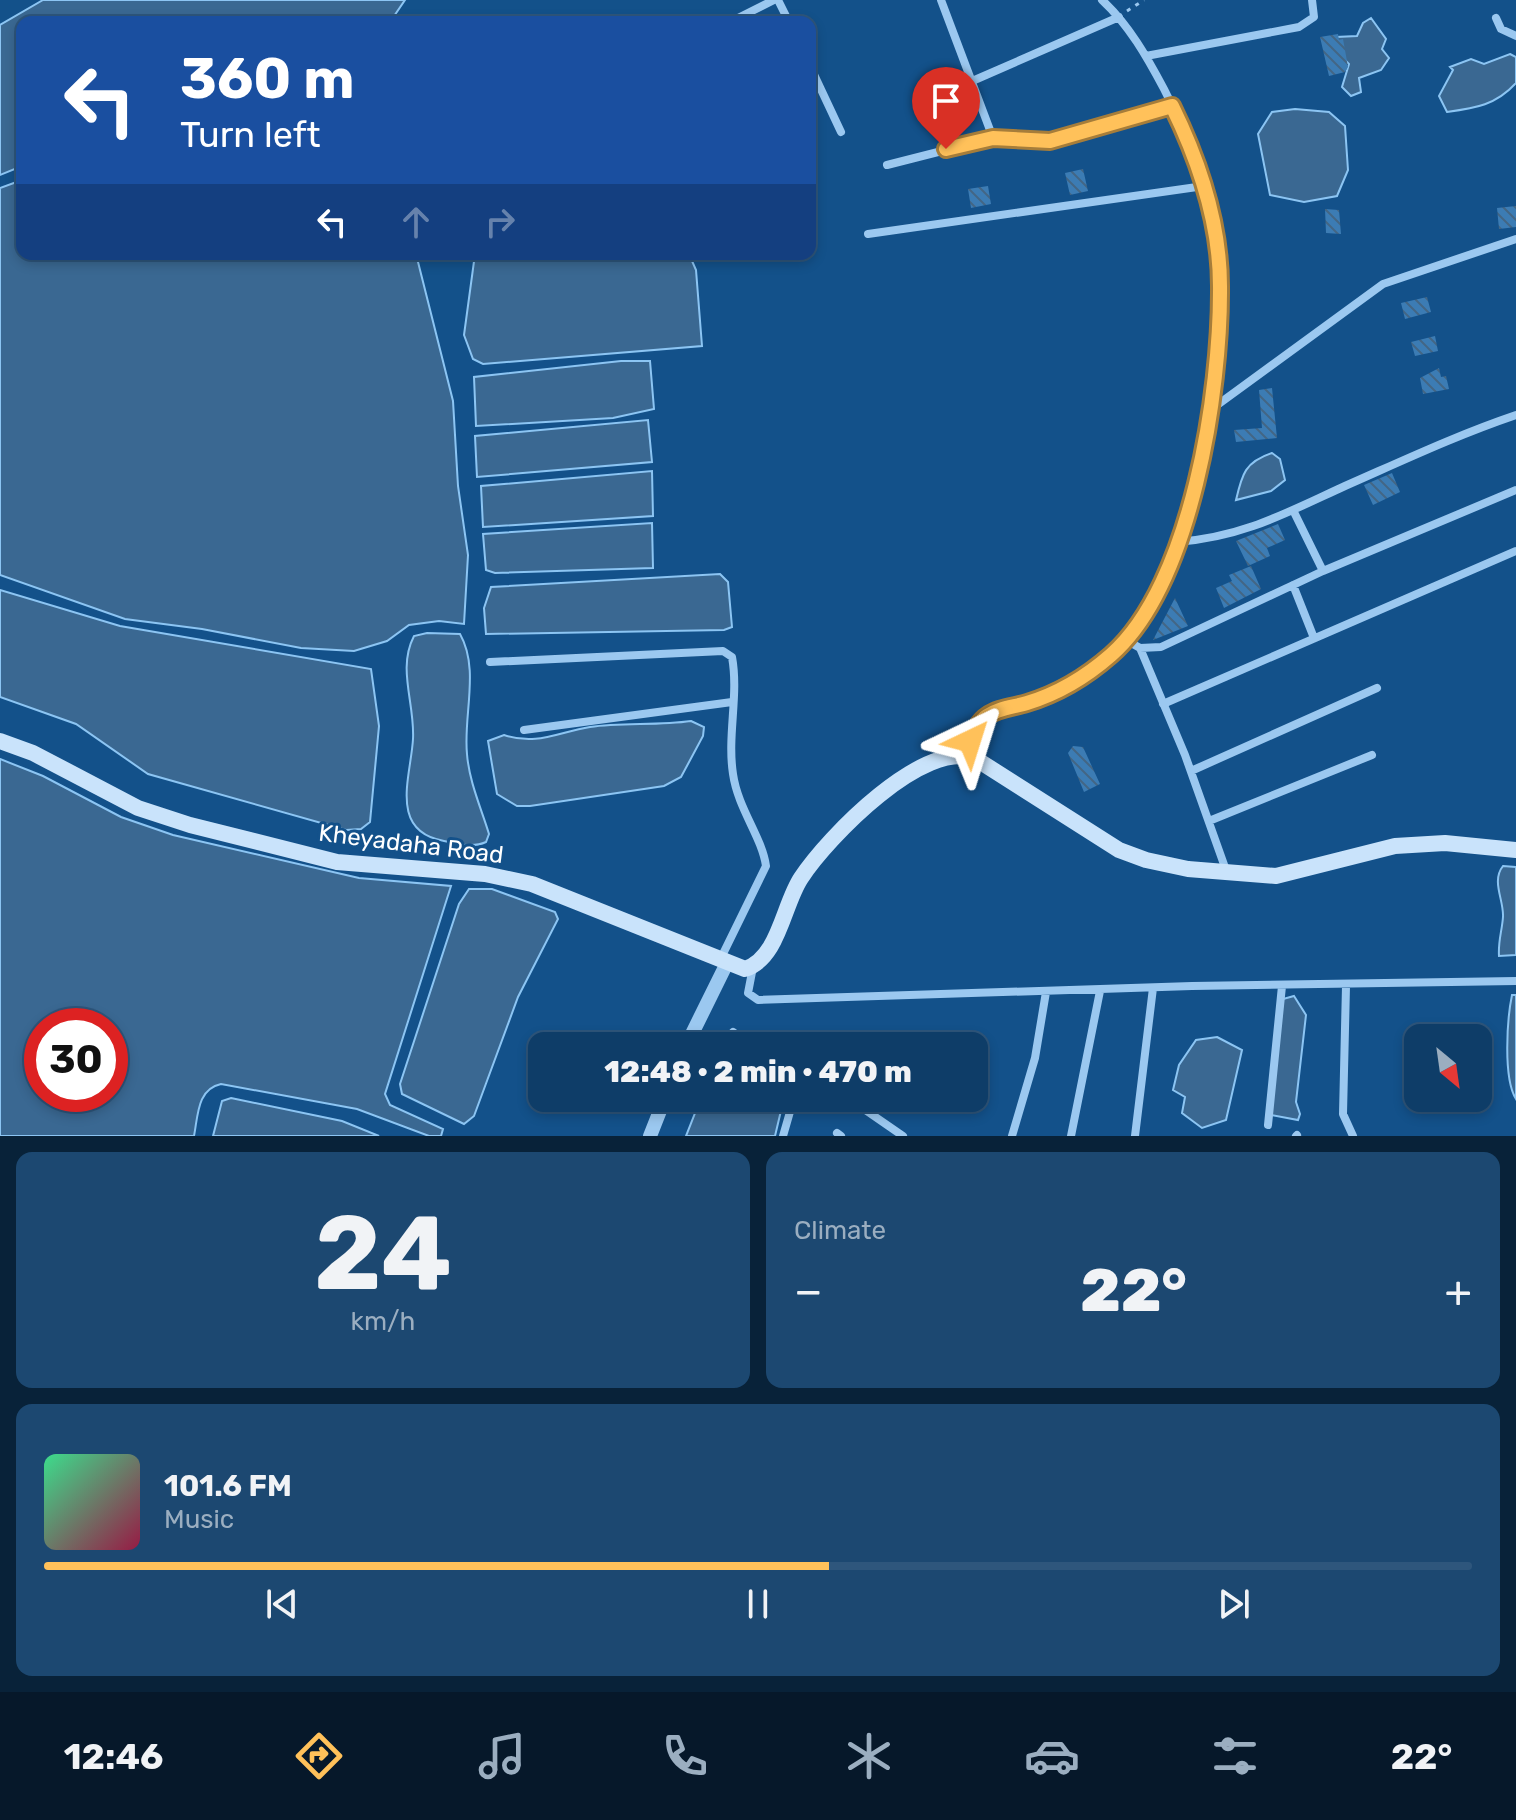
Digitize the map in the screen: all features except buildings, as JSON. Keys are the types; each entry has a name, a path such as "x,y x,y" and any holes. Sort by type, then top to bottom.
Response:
{"main road":[{"name":"Kheyadaha Road","path":"0,741 33,753 138,808 190,825 337,862 485,874 532,884 736,965"},
{"path":"736,965 766,954 789,896 826,847 909,774 949,755 964,755 1119,850 1146,860 1228,874 1276,876 1395,846 1445,843 1516,850"}],"street":[{"path":"743,16 776,0"},
{"path":"941,0 993,138"},
{"path":"964,755 981,722 999,710 1048,695 1076,680 1126,640 1141,619 1177,542 1197,482 1209,411 1220,285 1215,237 1192,148 1172,106 1146,56 1119,17 1102,0"},
{"path":"1146,56 1299,27 1314,17 1312,0"},
{"path":"970,82 1119,17"},
{"path":"1496,18 1501,29 1516,36"},
{"path":"816,79 841,132"},
{"path":"887,165 993,138 1050,141 1172,106"},
{"path":"868,234 1204,186"},
{"path":"1209,411 1383,284 1516,239"},
{"path":"1177,542 1219,539 1293,510 1462,433 1516,415"},
{"path":"1126,640 1140,648 1161,647 1323,571 1516,490"},
{"path":"1293,510 1323,571"},
{"path":"1163,704 1516,551"},
{"path":"1293,585 1314,638"},
{"path":"1140,648 1191,771 1228,874"},
{"path":"490,662 723,651 732,657 729,749 746,820 764,853 766,866 736,965 695,1032"},
{"path":"1191,771 1377,688"},
{"path":"524,730 732,702"},
{"path":"1209,821 1372,755"},
{"path":"736,965 748,997 758,1000 1516,981"},
{"path":"1268,1125 1282,986"},
{"path":"1346,986 1343,1114 1353,1136"},
{"path":"1135,1136 1153,988"},
{"path":"1071,1136 1100,991"},
{"path":"1012,1136 1038,1047 1046,992"},
{"path":"650,1136 659,1112"},
{"path":"783,1136 790,1112"},
{"path":"868,1112 903,1136"}],"path":[{"path":"1119,17 1142,1"}],"water":[{"path":"43,0 405,0 394,16 16,16 16,168 0,175 0,25"},
{"path":"1371,18 1386,39 1382,49 1389,58 1381,70 1359,78 1361,92 1351,96 1342,87 1349,64 1334,49 1336,37 1357,36 1363,23"},
{"path":"1510,54 1516,57 1516,83 1485,104 1447,112 1439,96 1453,70 1450,67 1471,59 1484,64"},
{"path":"1295,109 1329,112 1345,126 1348,170 1337,196 1304,202 1270,195 1258,134 1272,112"},
{"path":"16,182 16,260 418,260 453,401 458,486 468,555 464,624 439,621 409,625 387,641 354,651 301,648 202,629 125,619 0,575 0,188"},
{"path":"474,260 692,260 696,270 702,346 483,364 473,359 464,335"},
{"path":"621,361 650,361 654,409 613,418 476,426 474,377"},
{"path":"648,420 652,462 477,477 475,436"},
{"path":"1272,453 1280,459 1285,480 1271,491 1236,500 1246,470 1256,460"},
{"path":"652,471 653,516 483,527 481,486"},
{"path":"652,523 653,568 495,573 486,570 483,534"},
{"path":"720,574 728,582 732,627 724,630 486,634 484,608 491,587"},
{"path":"0,590 120,626 371,669 379,726 370,822 361,829 346,830 148,774 76,724 0,697"},
{"path":"427,633 460,634 466,648 470,677 466,739 468,764 489,834 486,842 481,844 460,844 427,835 415,826 409,814 407,785 413,726 407,661 414,636"},
{"path":"691,721 704,727 703,736 681,777 664,786 530,806 517,806 497,794 488,741 504,735 537,739 602,726"},
{"path":"0,759 43,776 121,817 173,835 359,878 451,886 385,1094 390,1105 443,1129 441,1136 429,1136 357,1109 221,1084 207,1091 203,1097 194,1136 0,1136"},
{"path":"1503,866 1516,867 1516,955 1499,956 1503,911 1498,878"},
{"path":"469,889 492,889 555,912 558,919 518,997 474,1116 464,1124 402,1094 400,1084 459,904"},
{"path":"1512,995 1516,995 1516,1099 1508,1063"},
{"path":"1294,996 1306,1015 1296,1102 1300,1114 1298,1120 1271,1115 1283,999"},
{"path":"1217,1037 1242,1050 1226,1120 1202,1128 1182,1113 1185,1097 1173,1090 1179,1065 1196,1040"},
{"path":"231,1098 342,1121 379,1136 213,1136 222,1101"},
{"path":"695,1112 781,1112 775,1136 686,1136"}],"route":[{"path":"946,149 993,138 1035,143 1062,139 1172,106 1192,148 1204,186 1215,237 1220,285 1209,411 1197,482 1172,556 1141,619 1109,657 1048,695 986,716 970,741"}]}
